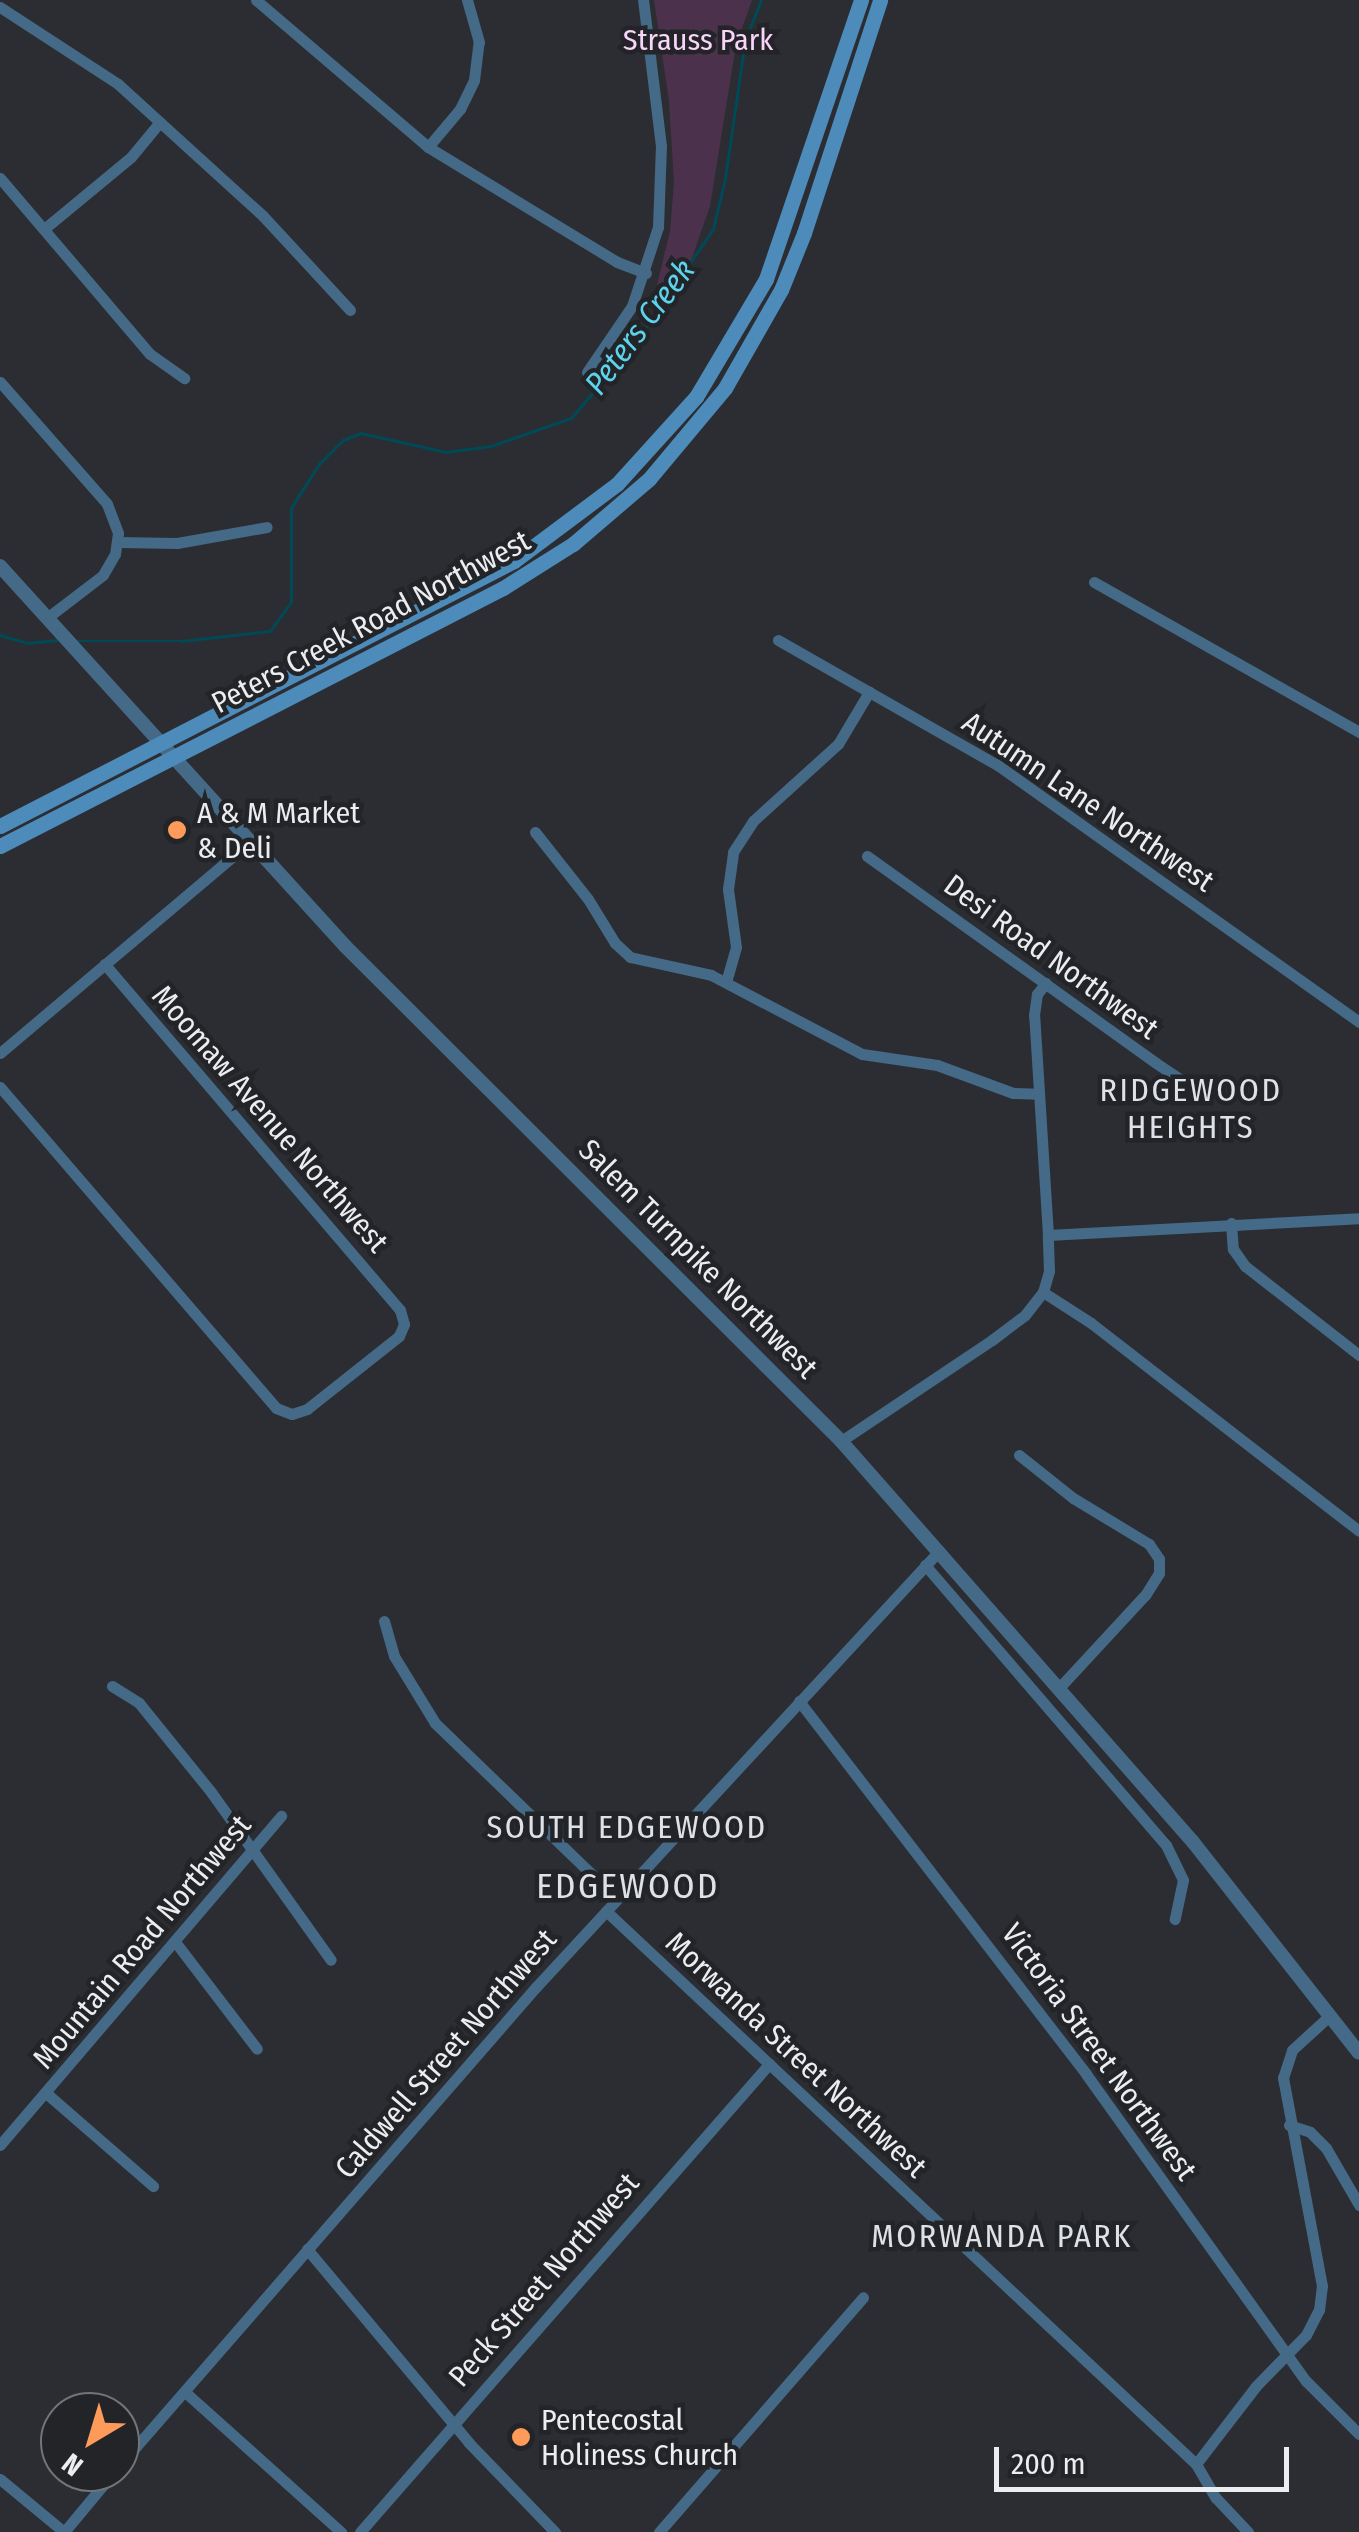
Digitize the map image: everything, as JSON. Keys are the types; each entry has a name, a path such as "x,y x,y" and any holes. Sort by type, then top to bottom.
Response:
{"main road":[{"name":"Peters Creek Road Northwest","path":"0,826 514,561 590,508 640,462 721,360 766,279 861,0"},
{"name":"Peters Creek Road Northwest","path":"0,846 538,568 608,516 676,450 734,374 781,290 880,0"}],"street":[{"path":"256,0 428,147 617,262 646,273"},
{"path":"428,147 460,108 474,80 479,42 467,0"},
{"path":"587,372 619,329 646,273 658,227 662,172 643,0"},
{"path":"0,7 94,66 160,122 263,216 350,310"},
{"path":"44,229 131,157 160,122"},
{"path":"0,178 150,354 184,378"},
{"path":"0,382 106,504 118,542 104,575 49,621"},
{"path":"118,542 177,543 267,527"},
{"name":"Salem Turnpike Northwest","path":"0,566 345,946 842,1441 1212,1866 1359,2053"},
{"path":"1094,582 1359,732"},
{"name":"Autumn Lane Northwest","path":"778,640 1042,795 1359,1022"},
{"path":"726,982 736,946 728,889 733,852 754,821 838,744 869,692"},
{"path":"535,832 624,953 643,963 696,971 726,982 796,1024 862,1054 937,1065 1012,1093 1037,1094"},
{"path":"0,1053 250,842"},
{"name":"Desi Road Northwest","path":"867,856 1169,1072 1210,1090"},
{"name":"Moomaw Avenue Northwest","path":"0,1087 276,1408 302,1412 399,1336 404,1324 398,1307 104,964"},
{"path":"842,1441 992,1340 1025,1315 1043,1292 1049,1270 1048,1235 1034,1002 1046,983"},
{"path":"1048,1235 1359,1218"},
{"path":"1232,1223 1233,1250 1246,1266 1359,1355"},
{"path":"1043,1292 1091,1323 1359,1531"},
{"path":"1019,1455 1073,1498 1149,1544 1159,1559 1159,1574 1145,1595 1059,1688"},
{"name":"Caldwell Street Northwest","path":"140,2443 606,1911 939,1550"},
{"path":"925,1565 1166,1844 1182,1880 1175,1919"},
{"path":"384,1621 394,1656 435,1723 618,1899"},
{"path":"112,1686 139,1703 331,1960"},
{"name":"Victoria Street Northwest","path":"799,1700 1075,2059 1286,2354 1323,2400 1359,2434"},
{"name":"Mountain Road Northwest","path":"0,2145 281,1816"},
{"name":"Morwanda Street Northwest","path":"606,1911 1196,2464 1216,2498 1248,2532"},
{"path":"176,1943 256,2049"},
{"path":"1196,2464 1306,2335 1322,2298 1283,2078 1287,2060 1302,2039 1328,2018"},
{"name":"Peck Street Northwest","path":"360,2532 769,2064"},
{"path":"46,2093 153,2186"},
{"path":"1290,2125 1310,2132 1326,2148 1359,2204"},
{"path":"307,2249 452,2424 555,2532"},
{"path":"659,2532 863,2297"},
{"path":"185,2392 341,2532"},
{"path":"0,2479 64,2532 97,2492"}],"green space":[{"name":"Strauss Park","path":"654,0 752,0 736,45 710,206 684,281 657,285 670,231 674,183 669,101"}],"waterway":[{"name":"Peters Creek","path":"75,641 182,641 270,631 291,602 291,508 319,464 343,440 361,433 446,452 491,446 571,418 636,342 713,229 725,179 745,41 761,0"},
{"name":"Peters Creek","path":"0,635 28,643 57,640"}],"place":[{"name":"A & M Market & Deli","path":"177,830"},
{"name":"Pentecostal Holiness Church","path":"521,2437"}],"district":[{"name":"RIDGEWOOD HEIGHTS","path":"1191,1110"},
{"name":"SOUTH EDGEWOOD","path":"627,1827"},
{"name":"EDGEWOOD","path":"628,1886"},
{"name":"MORWANDA PARK","path":"1002,2236"}]}
